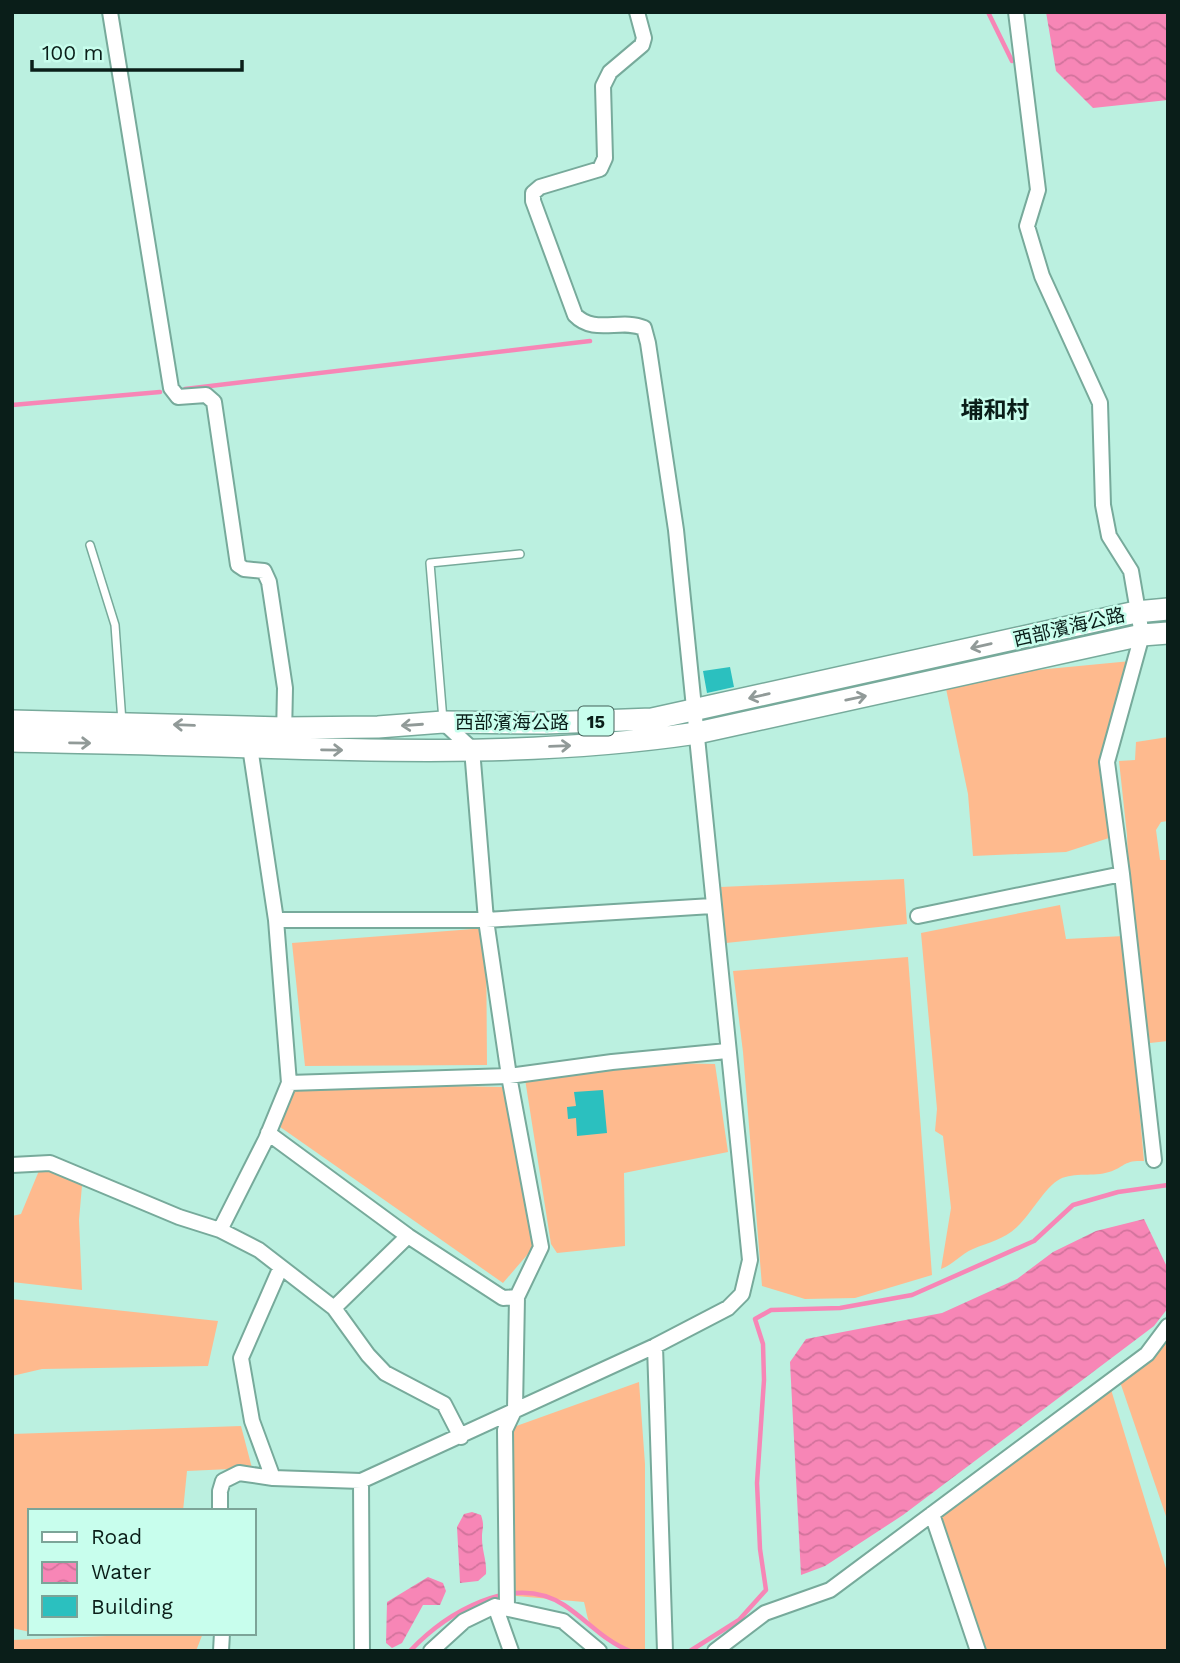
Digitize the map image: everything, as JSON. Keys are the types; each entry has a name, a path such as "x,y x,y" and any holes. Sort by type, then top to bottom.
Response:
{"main road":[{"name":"西部濱海公路","path":"12,721 250,747 285,738 443,722 545,723 652,719 1136,612 1168,609"},
{"name":"西部濱海公路","path":"12,741 122,734 285,738 472,749 629,743 697,733 1142,635 1168,633"}],"street":[{"path":"110,12 171,388 178,397 206,395 214,402 237,565 244,569 264,571 269,582 285,688 285,738"},
{"path":"220,1509 223,1481 239,1473 273,1478 361,1481 655,1346 728,1308 742,1294 747,1281 750,1260 712,906 695,710 676,530 648,343 644,328 634,324 590,326 575,315 533,201 533,193 540,187 600,169 605,159 603,86 610,72 642,45 644,38 637,12"},
{"path":"1016,12 1038,190 1027,226 1042,276 1100,403 1105,515 1109,536 1131,571 1142,635 1107,762 1154,1160"},
{"path":"443,722 472,749 486,920 509,1076 541,1247 517,1297 515,1409 505,1430 501,1606 511,1651"},
{"path":"220,1230 268,1133 289,1083 276,920 250,747"},
{"path":"918,916 1122,874"},
{"path":"276,920 486,920 712,906"},
{"path":"289,1083 509,1076 612,1062 727,1051"},
{"path":"268,1133 408,1236 503,1298 517,1297"},
{"path":"12,1165 50,1163 179,1217 220,1230 258,1250 334,1308 368,1356 385,1373 444,1405 461,1437"},
{"path":"334,1308 408,1236"},
{"path":"273,1478 252,1421 241,1358 280,1269"},
{"path":"715,1651 765,1613 830,1590 1147,1354 1168,1326"},
{"path":"655,1346 665,1651"},
{"path":"361,1481 362,1651"},
{"path":"932,1514 978,1651"},
{"path":"431,1651 464,1621 501,1606 563,1621 599,1651"}],"lane":[{"path":"90,545 115,625 122,734"},
{"path":"443,722 430,563 520,554"}],"shaded area":[{"path":"1131,661 1102,767 1112,837 1066,852 973,856 968,794 944,679"},
{"path":"1168,737 1168,821 1161,822 1156,830 1160,860 1168,860 1168,1041 1150,1043 1130,918 1127,835 1119,761 1135,760 1136,742"},
{"path":"904,879 907,924 726,943 721,887"},
{"path":"1060,905 1066,939 1124,936 1144,1161 1128,1163 1103,1173 1060,1179 1012,1231 969,1251 941,1269 951,1208 943,1136 935,1131 937,1109 921,933"},
{"path":"486,928 487,1065 305,1066 292,943"},
{"path":"908,957 932,1275 855,1298 805,1299 762,1286 743,1052 733,971"},
{"path":"612,1062 715,1064 728,1152 624,1173 625,1246 557,1253 551,1244 525,1079"},
{"path":"298,1083 502,1087 540,1240 503,1283 273,1122"},
{"path":"43,1161 83,1174 79,1220 82,1290 12,1282 12,1216 21,1214"},
{"path":"12,1299 218,1321 208,1366 42,1369 12,1376"},
{"path":"1168,1333 1168,1522 1118,1376"},
{"path":"639,1382 645,1464 645,1651 622,1647 600,1636 590,1624 584,1602 506,1595 505,1430"},
{"path":"1109,1383 1168,1575 1168,1651 982,1651 932,1514"},
{"path":"241,1426 252,1468 187,1471 183,1509 28,1509 28,1632 12,1628 12,1434"},
{"path":"202,1635 196,1651 12,1651 12,1640"}],"water":[{"path":"1046,12 1168,12 1168,100 1093,108 1056,71"},
{"path":"1144,1219 1168,1269 1168,1308 1154,1326 903,1515 825,1566 801,1575 790,1362 806,1339 942,1313 1017,1279 1053,1252 1096,1231"},
{"path":"472,1512 481,1515 482,1519 486,1574 478,1581 460,1583 457,1527 464,1514"},
{"path":"428,1577 443,1583 446,1591 440,1605 423,1605 402,1643 392,1648 386,1643 387,1602"}],"building":[{"path":"730,667 734,687 707,693 703,671"},
{"path":"603,1090 607,1133 577,1136 576,1118 568,1119 567,1107 576,1106 574,1092"}],"waterway":[{"path":"988,12 1012,61"},
{"path":"185,389 590,341"},
{"path":"12,405 160,392"},
{"path":"690,1651 739,1620 766,1590 760,1549 757,1483 764,1380 763,1344 755,1319 771,1310 840,1308 912,1295 1034,1241 1073,1205 1118,1192 1168,1185"},
{"path":"410,1651 442,1623 461,1611 481,1601 523,1593 544,1596 564,1605 604,1636 630,1651"}],"district":[{"name":"埔和村","path":"995,410"}]}
